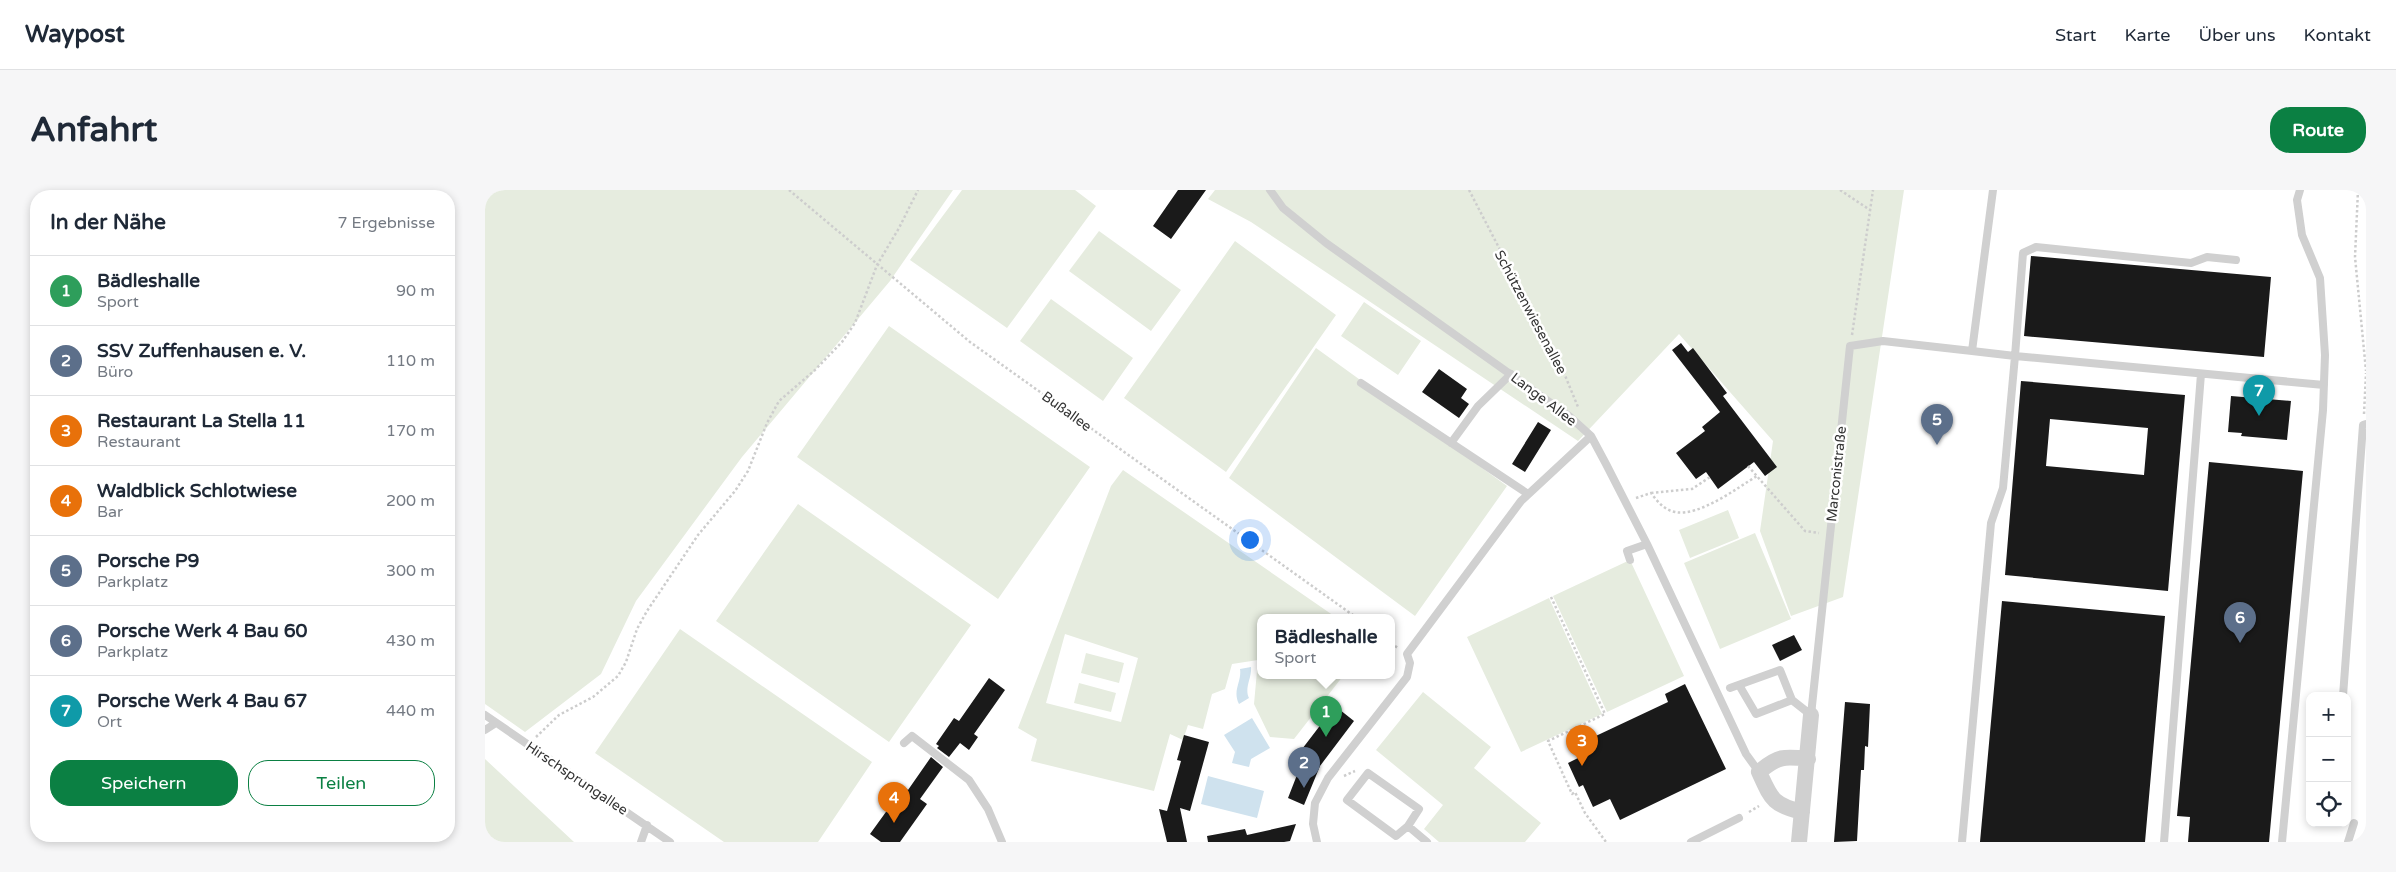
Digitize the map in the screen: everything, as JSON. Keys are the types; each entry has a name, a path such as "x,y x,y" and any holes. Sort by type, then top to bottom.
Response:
{"street":[{"name":"Marconistraße","path":"1799,842 1811,715"},
{"path":"1802,812 1787,808 1771,798 1759,772 1774,759 1787,757 1808,759"}],"lane":[{"name":"Lange Allee","path":"1270,190 1283,208 1326,243 1569,416 1591,436 1647,544 1733,728 1746,754 1759,772"},
{"path":"1972,351 1993,190"},
{"path":"2282,842 2324,385 2325,355 2320,278 2303,235 2297,200 2299,190"},
{"path":"1962,842 1991,523 2003,488 2023,253 2036,247 2191,263 2207,257 2236,260"},
{"path":"1851,346 1883,341 2015,356 2324,385"},
{"name":"Marconistraße","path":"1811,715 1851,346"},
{"path":"1451,443 1478,406 1511,374"},
{"path":"2164,842 2201,374"},
{"path":"1361,383 1528,494"},
{"path":"2343,692 2365,424"},
{"path":"1317,842 1313,824 1315,803 1328,778 1407,677 1410,663 1407,654 1528,494 1591,436"},
{"path":"1630,560 1627,551 1647,544"},
{"path":"1730,688 1780,670 1792,700 1811,715"},
{"path":"1739,685 1756,714 1792,700"},
{"name":"Hirschsprungallee","path":"485,714 670,842"},
{"path":"485,730 497,723"},
{"path":"904,743 912,736 969,780 988,809 1002,842"},
{"path":"1368,773 1419,809 1408,826 1396,836 1347,800 1368,773"},
{"path":"1691,842 1710,830 1739,818"},
{"path":"2348,842 2355,823"},
{"path":"641,842 647,825"},
{"path":"1408,826 1427,842"}],"path":[{"name":"Bußallee","path":"789,190 970,342 1351,614"},
{"path":"529,745 559,715 593,697 618,676 626,662 637,629 647,611 698,535 735,492 748,471 767,423 779,401 815,370 842,342 855,323 877,265 899,228 918,190"},
{"name":"Schützenwiesenallee","path":"1469,190 1564,373 1579,409"},
{"path":"1840,190 1870,210"},
{"path":"1851,346 1873,190"},
{"path":"2358,190 2355,257 2366,372 2365,424"},
{"path":"1748,466 1805,531 1830,536"},
{"path":"1651,493 1660,505 1676,512 1703,508 1757,476"},
{"path":"1625,502 1651,493 1692,489 1709,477"},
{"path":"1551,598 1605,714 1548,741 1572,794 1575,792 1585,813 1606,842"},
{"path":"1328,778 1338,779 1359,769 1368,773"},
{"path":"1739,818 1771,798"}],"shaded area":[{"path":"485,190 953,190 890,281 742,457 636,601 601,674 525,732 485,704"},
{"path":"962,190 1075,190 1096,206 1007,328 910,260"},
{"path":"1215,190 1904,190 1843,597 1791,616 1760,531 1773,441 1679,334 1578,441 1251,222 1208,199"},
{"path":"1099,231 1181,290 1151,331 1069,271"},
{"path":"1235,241 1336,315 1226,472 1124,398"},
{"path":"1051,299 1133,358 1103,401 1020,341"},
{"path":"1364,302 1421,341 1398,375 1341,336"},
{"path":"889,326 1090,467 998,599 797,457"},
{"path":"1316,348 1507,486 1415,616 1229,478"},
{"path":"1123,470 1331,614 1257,614 1257,660 1232,664 1225,689 1212,694 1203,729 1188,725 1183,740 1170,734 1154,791 1031,761 1037,739 1018,728 1111,486","holes":["1065,634 1138,658 1121,722 1046,703"]},
{"path":"798,504 971,625 889,742 716,621"},
{"path":"1728,510 1739,538 1690,558 1679,530"},
{"path":"1755,533 1791,619 1720,649 1684,563"},
{"path":"1630,560 1684,676 1607,712 1553,596"},
{"path":"1549,598 1602,714 1521,752 1467,637"},
{"path":"680,629 872,762 818,842 724,842 595,753"},
{"path":"1086,653 1124,663 1119,683 1081,673"},
{"path":"1257,671 1257,679 1341,679 1294,739 1270,737 1254,704"},
{"path":"1079,683 1116,693 1111,712 1074,703"},
{"path":"1423,692 1491,747 1474,768 1541,823 1525,842 1439,842 1424,829 1443,805 1376,750"},
{"path":"485,759 574,842 485,842"}],"water":[{"path":"1251,667 1247,690 1249,698 1239,704 1236,694 1240,669"},
{"path":"1252,718 1270,748 1251,759 1249,767 1232,763 1235,752 1224,735"},
{"path":"1208,776 1264,791 1257,818 1201,804"}],"building":[{"path":"1178,190 1206,190 1171,239 1153,226"},
{"path":"2031,256 2271,277 2264,357 2024,336"},
{"path":"1681,343 1688,352 1693,348 1727,393 1723,396 1777,467 1765,476 1754,462 1718,489 1706,472 1696,479 1676,453 1705,431 1702,427 1720,412 1672,350"},
{"path":"1439,369 1467,389 1461,398 1469,404 1459,418 1422,392"},
{"path":"2021,381 2185,395 2168,591 2005,575","holes":["2050,419 2148,428 2144,475 2046,466"]},
{"path":"2231,396 2291,401 2287,440 2241,436 2242,433 2228,432"},
{"path":"1538,422 1551,430 1525,472 1512,464"},
{"path":"2209,462 2303,471 2269,842 2188,842 2190,817 2177,816"},
{"path":"2002,601 2165,616 2145,842 1980,842"},
{"path":"1794,635 1802,650 1780,661 1772,645"},
{"path":"989,678 1005,690 974,734 978,737 969,750 960,743 949,757 937,748 939,746 936,744 954,718 959,721"},
{"path":"1685,684 1726,769 1620,820 1610,799 1593,807 1583,785 1579,787 1568,763 1588,753 1583,742 1668,702 1665,694"},
{"path":"1845,702 1870,704 1868,747 1865,746 1864,770 1861,770 1857,841 1834,842"},
{"path":"1335,706 1354,721 1320,766 1304,805 1288,798 1304,757 1299,753"},
{"path":"1184,735 1209,742 1190,811 1180,808 1187,842 1167,842 1159,809 1167,811 1181,761 1177,760"},
{"path":"931,757 943,767 920,799 927,804 900,842 881,842 870,834 904,787 908,790"},
{"path":"1296,824 1290,841 1208,842 1207,836 1245,829 1247,835"}],"place":[{"name":"Porsche Werk 4 Bau 67","path":"2259,416"},
{"name":"Porsche P9","path":"1937,445"},
{"name":"Porsche Werk 4 Bau 60","path":"2240,643"},
{"name":"Bädleshalle","path":"1326,737"},
{"name":"Restaurant La Stella 11","path":"1582,766"},
{"name":"SSV Zuffenhausen e. V.","path":"1304,788"},
{"name":"Waldblick Schlotwiese","path":"894,823"}]}
